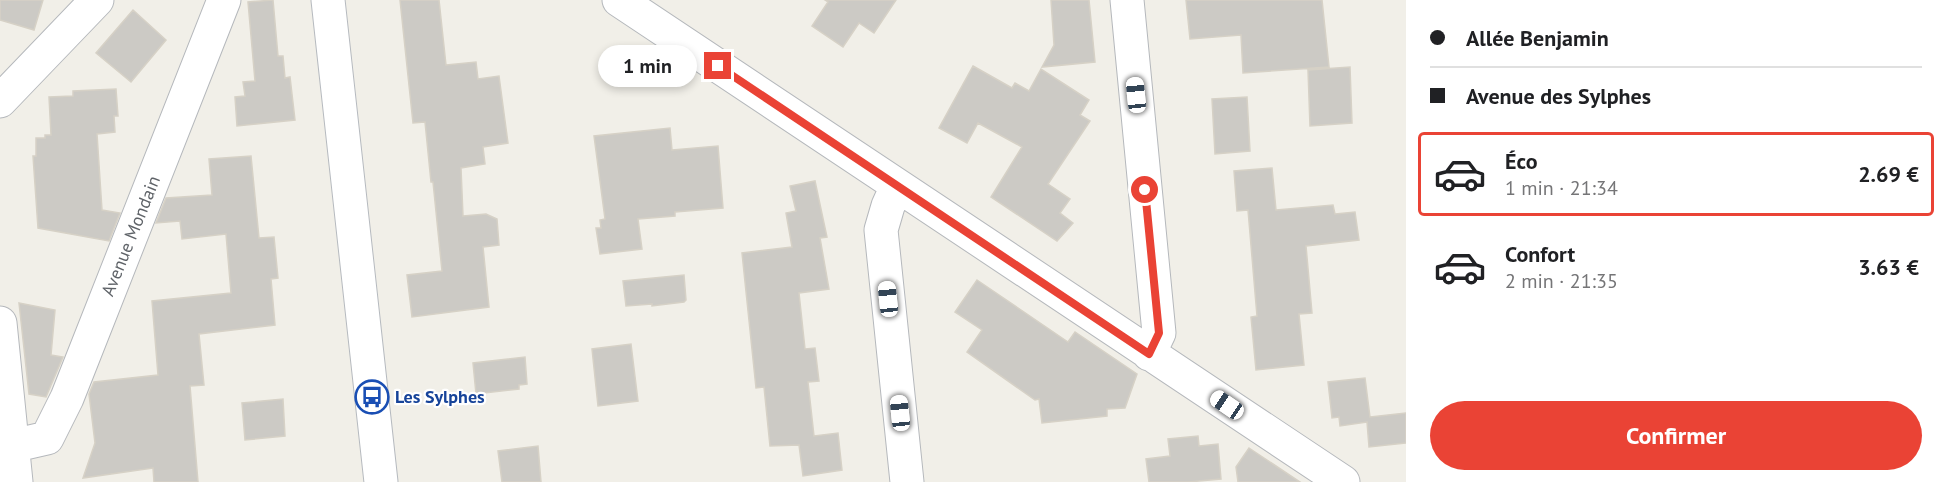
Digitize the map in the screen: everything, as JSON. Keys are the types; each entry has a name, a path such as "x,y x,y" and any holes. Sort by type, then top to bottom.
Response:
{"street":[{"path":"0,101 97,0"},
{"name":"Avenue Mondain","path":"12,446 47,438 67,398 224,0"},
{"path":"328,0 381,482"},
{"path":"620,0 1343,482"},
{"path":"1127,0 1159,333 1149,354"},
{"path":"897,186 881,230 907,482"},
{"path":"0,323 16,482"}],"building":[{"path":"0,0 43,0 34,30 0,20"},
{"path":"273,0 278,56 283,56 285,78 290,77 295,120 237,126 235,97 245,96 243,82 255,81 248,2"},
{"path":"400,0 439,0 446,65 476,62 478,79 499,76 508,143 483,147 485,164 461,168 463,216 486,214 497,219 499,245 483,247 489,307 412,317 407,275 442,271 425,122 413,123"},
{"path":"825,0 896,0 874,33 859,23 843,47 812,26 828,2"},
{"path":"1051,0 1089,0 1095,62 1042,67 1054,45"},
{"path":"1186,0 1322,0 1329,67 1243,73 1241,35 1190,39"},
{"path":"133,10 166,40 131,82 96,53"},
{"path":"973,66 1012,88 1015,83 1029,91 1041,69 1089,100 1080,115 1090,121 1048,184 1070,199 1060,213 1073,223 1057,241 991,197 1022,147 978,123 967,143 939,128"},
{"path":"1350,67 1352,123 1310,126 1308,70"},
{"path":"116,89 118,116 114,116 115,132 97,134 102,210 120,213 109,241 38,228 33,156 36,156 36,138 51,135 49,97 73,96 73,91"},
{"path":"1247,97 1250,151 1215,154 1212,99"},
{"path":"670,128 672,150 718,146 723,208 675,212 675,216 638,219 642,249 600,254 596,228 601,228 600,220 605,219 594,136"},
{"path":"251,156 259,238 274,237 278,278 271,279 275,325 199,334 204,385 190,386 198,482 154,482 153,468 83,478 95,443 89,394 94,382 158,375 152,301 231,293 226,234 182,239 180,221 156,223 166,198 212,195 209,159"},
{"path":"1272,168 1276,210 1333,205 1335,214 1355,212 1359,240 1306,246 1312,313 1299,314 1304,365 1256,370 1251,317 1257,316 1248,210 1237,211 1234,171"},
{"path":"815,181 827,237 820,238 829,289 799,293 805,349 815,348 819,381 808,382 814,436 838,433 842,470 803,476 799,445 770,446 764,387 756,388 742,253 792,247 786,213 796,211 790,186"},
{"path":"684,275 686,300 684,302 626,306 623,281"},
{"path":"977,280 1068,342 1075,332 1137,374 1125,408 1107,409 1107,416 1042,423 1039,399 1035,400 967,352 982,330 955,312"},
{"path":"19,303 55,310 51,355 63,357 46,397 29,394"},
{"path":"631,344 638,401 598,406 592,349"},
{"path":"525,357 527,384 519,385 519,389 476,394 473,363"},
{"path":"1365,378 1370,417 1406,413 1406,443 1369,447 1367,422 1340,426 1339,417 1332,418 1328,382"},
{"path":"283,399 285,436 245,440 242,403"},
{"path":"1198,436 1199,446 1218,444 1221,479 1149,482 1146,459 1170,456 1168,439"},
{"path":"538,446 541,482 502,482 498,451"},
{"path":"1249,448 1300,482 1238,482 1236,467"}],"place":[{"name":"Les Sylphes","path":"372,397"}],"route":[{"path":"718,66 1149,354 1159,333 1145,190"}]}
